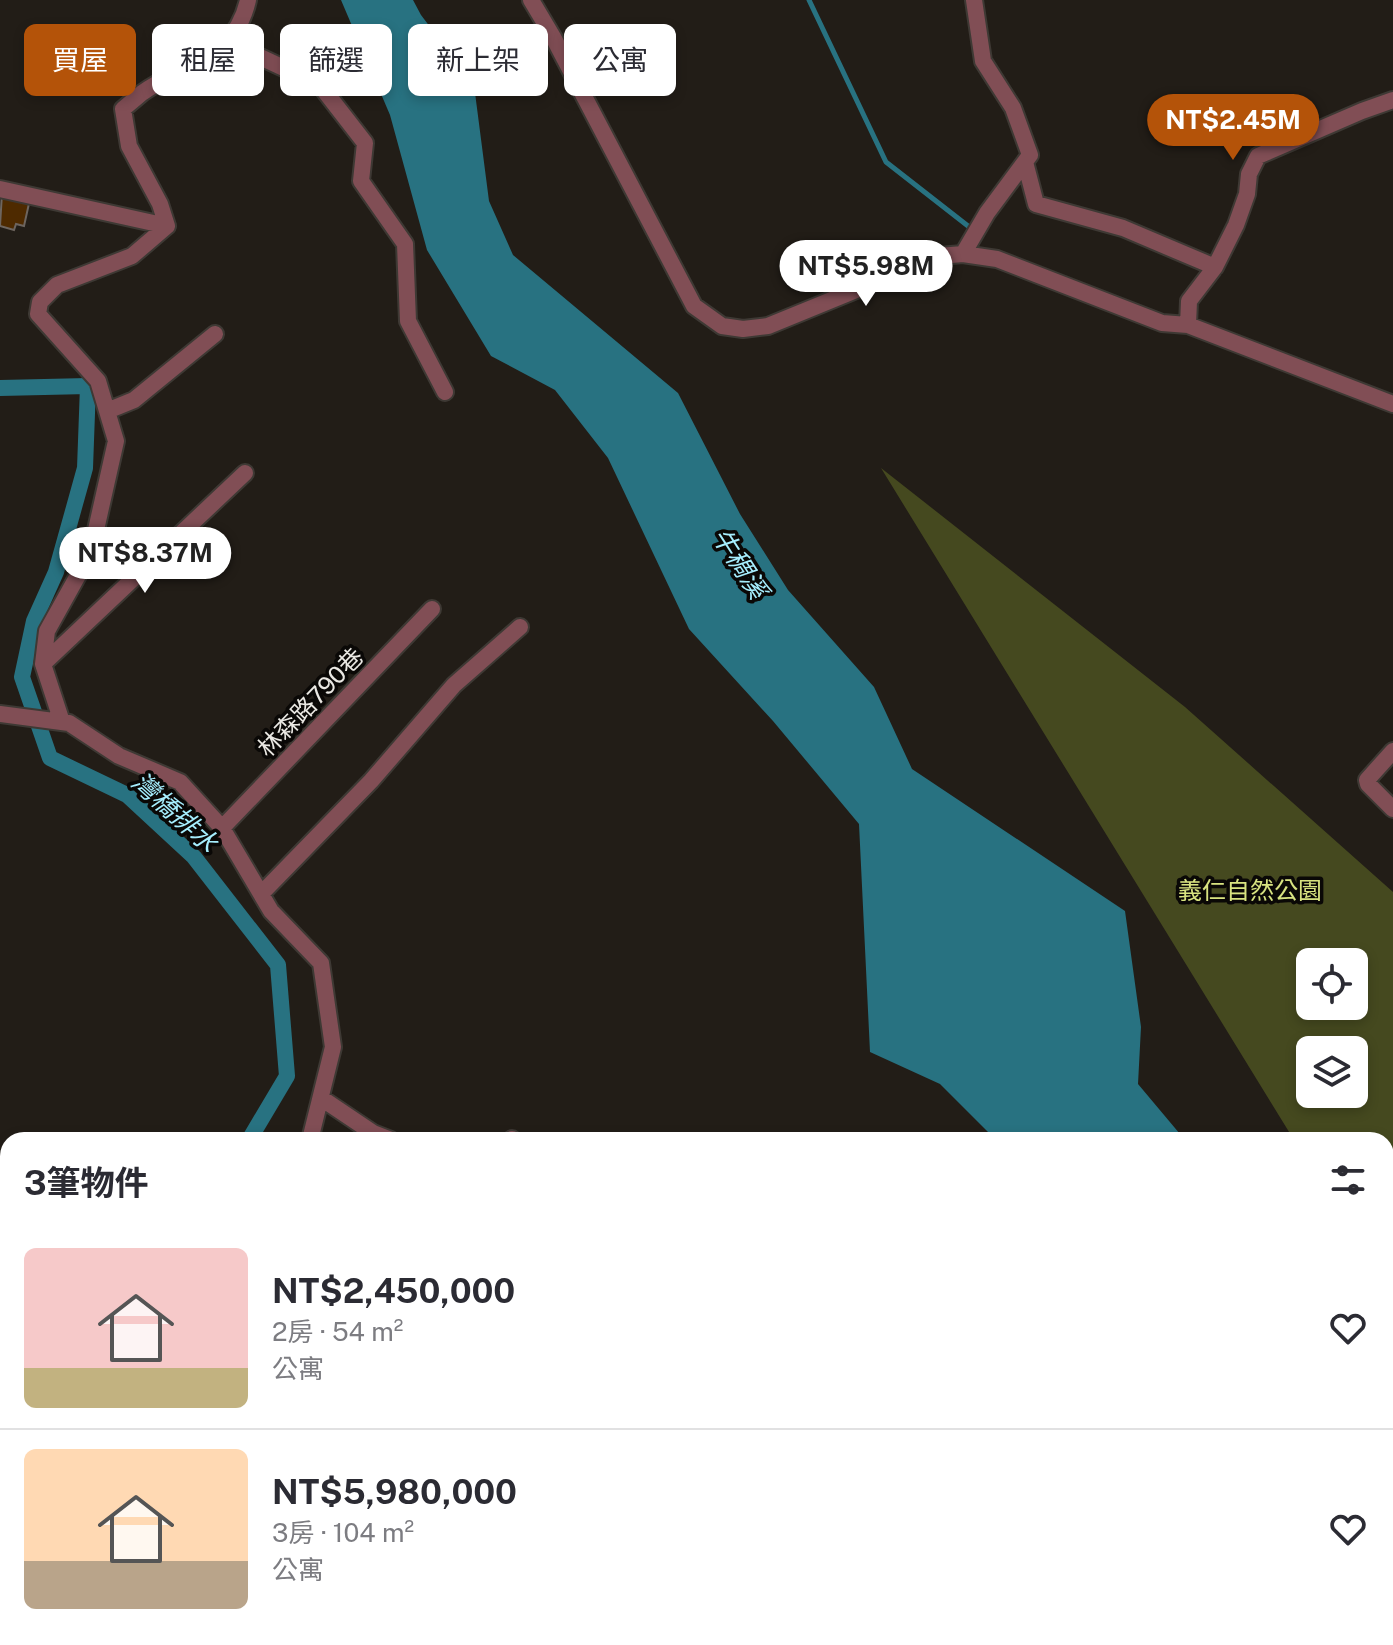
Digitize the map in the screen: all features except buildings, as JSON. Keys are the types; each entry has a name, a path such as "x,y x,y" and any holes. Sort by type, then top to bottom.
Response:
{"street":[{"path":"240,24 248,0"},
{"path":"531,0 694,306 722,326 743,329 768,326 939,256 963,254 997,259 1162,323 1188,325 1393,404"},
{"path":"963,254 987,213 1030,155 1013,108 983,61 974,0"},
{"path":"264,59 320,85 365,143 361,181 405,244 408,321 445,392"},
{"path":"152,87 123,109 129,146 160,204 167,226"},
{"path":"1188,325 1189,301 1215,267 1236,225 1247,194 1249,174 1258,156 1393,100"},
{"path":"1025,162 1036,204 1123,228 1215,267"},
{"path":"0,189 167,226"},
{"path":"62,722 43,664 47,631 91,552 116,441 98,381 38,314 40,302 57,285 132,256 167,226"},
{"path":"107,411 134,400 215,334"},
{"path":"43,664 245,473"},
{"name":"林森路790巷","path":"222,828 432,609"},
{"path":"261,894 371,781 454,685 520,627"},
{"path":"0,714 69,723 119,756 180,782 222,828 271,911 321,963 333,1047 312,1132"},
{"path":"1393,751 1367,780 1393,809"},
{"path":"321,1098 372,1132"}],"green space":[{"name":"義仁自然公園","path":"881,468 1185,707 1393,892 1393,1132 1289,1132"}],"water":[{"name":"牛稠溪","path":"341,0 413,0 428,24 408,24 408,96 475,96 489,201 513,255 678,393 740,514 788,590 874,687 912,769 1125,911 1141,1027 1138,1084 1178,1132 988,1132 940,1084 870,1052 859,824 773,721 689,629 608,458 555,390 491,356 427,250 390,115 382,96 392,96 392,24 351,24"}],"waterway":[{"path":"809,0 886,162 968,226"},
{"name":"灣橋排水","path":"0,388 88,386 85,468 56,572 34,621 22,677 50,758 127,795 194,857 278,965 287,1076 254,1132"}]}
